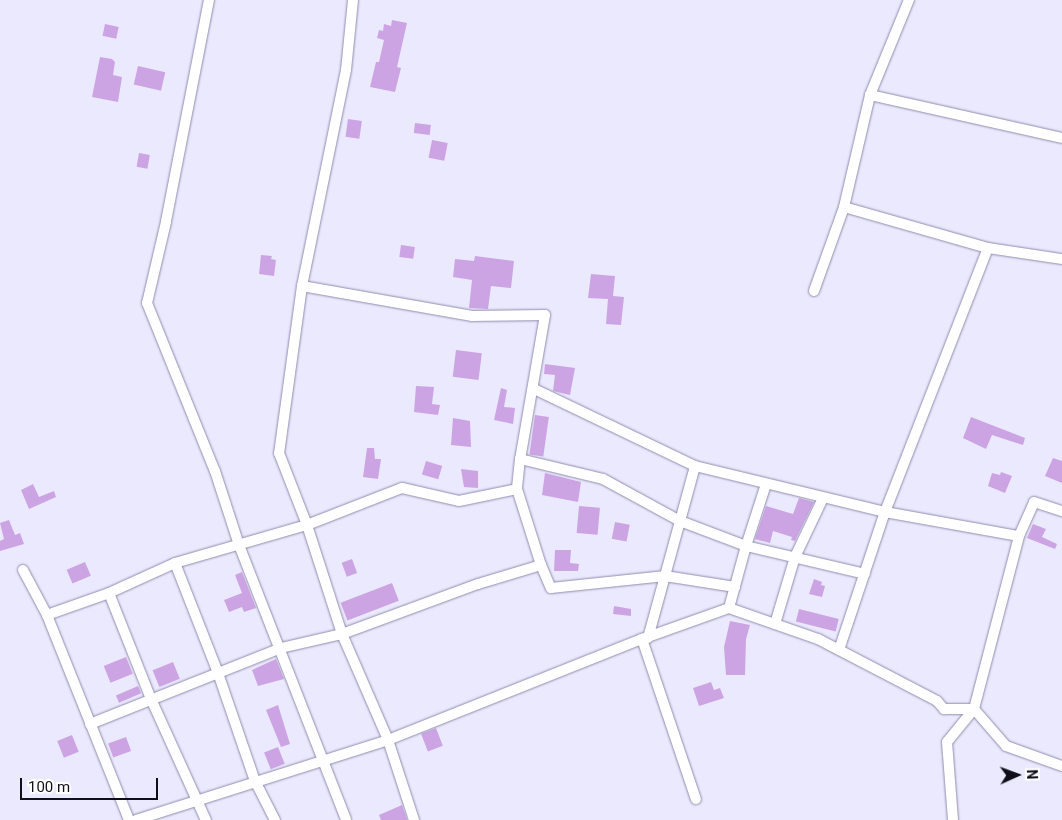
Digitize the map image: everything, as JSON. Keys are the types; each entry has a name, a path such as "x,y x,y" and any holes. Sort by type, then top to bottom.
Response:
{"street":[{"path":"209,0 166,222 147,303 215,471 239,544 281,648 346,820"},
{"path":"353,0 346,70 302,286 279,453 307,525 342,634 388,740 414,820"},
{"path":"814,291 844,207 870,95 898,21 909,0"},
{"path":"870,95 1062,138"},
{"path":"844,207 988,248 1062,259"},
{"path":"839,650 885,512 988,248"},
{"path":"302,286 472,316 545,315 534,389 520,459 517,489 541,565 552,588 665,576 735,587"},
{"path":"534,389 695,466 885,512 1019,536"},
{"path":"520,459 603,479 680,520 746,546 865,574"},
{"path":"695,466 665,576 645,639 696,799"},
{"path":"729,608 766,484"},
{"path":"47,615 109,593 175,563 307,525 402,488 459,501 517,489"},
{"path":"775,624 795,557 823,498"},
{"path":"953,820 947,742 974,709 1019,536 1034,502 1062,511"},
{"path":"175,563 218,673 254,781 275,820"},
{"path":"90,724 281,648 342,634 478,584 541,565"},
{"path":"23,570 47,615 129,820"},
{"path":"109,593 151,699 206,820"},
{"path":"136,820 388,740 729,608 818,639 937,701 944,709 974,709 1006,746 1062,766"}],"building":[{"path":"392,20 407,23 397,67 401,68 395,92 370,87 384,40 377,38 379,30 383,31 384,24 391,26"},
{"path":"105,24 119,27 116,39 103,36"},
{"path":"100,57 112,59 115,62 113,75 122,77 118,102 92,97"},
{"path":"138,66 165,72 161,91 134,85"},
{"path":"348,119 362,121 359,139 345,137"},
{"path":"415,123 431,125 430,135 414,133"},
{"path":"432,140 448,143 444,161 429,158"},
{"path":"139,153 150,155 147,169 137,167"},
{"path":"401,245 415,247 413,259 399,257"},
{"path":"261,255 272,256 271,259 276,260 274,276 259,274"},
{"path":"475,256 514,261 511,288 491,286 488,309 469,308 472,280 453,277 455,259 474,261"},
{"path":"591,274 615,276 613,296 624,297 621,325 606,324 608,299 588,298"},
{"path":"456,350 482,353 479,380 453,377"},
{"path":"545,364 575,368 570,395 553,391 555,375 544,374"},
{"path":"416,386 434,387 432,404 440,405 438,415 414,412"},
{"path":"501,388 507,390 504,407 515,408 513,424 494,420"},
{"path":"535,415 549,417 543,457 529,455"},
{"path":"971,417 1025,438 1023,445 992,435 986,449 963,438"},
{"path":"453,418 470,421 471,447 451,445"},
{"path":"367,448 374,448 375,459 381,459 378,479 363,477"},
{"path":"1053,458 1062,461 1062,483 1045,476"},
{"path":"426,461 442,466 438,479 422,474"},
{"path":"461,469 478,471 478,488 464,487"},
{"path":"1001,472 1012,476 1005,493 988,486 992,473 1000,475"},
{"path":"545,473 581,482 578,502 542,495"},
{"path":"33,484 39,497 54,491 56,497 29,509 21,490"},
{"path":"799,498 814,502 795,541 791,540 792,537 773,531 770,543 755,539 766,506 793,514"},
{"path":"579,506 600,508 598,535 577,533"},
{"path":"9,520 15,535 20,533 24,544 0,551 0,541 4,539 0,523"},
{"path":"615,522 630,525 626,542 612,539"},
{"path":"1033,524 1046,529 1042,537 1057,544 1055,549 1027,538"},
{"path":"555,550 571,550 570,563 579,564 578,571 554,571"},
{"path":"352,559 357,573 347,577 342,563"},
{"path":"85,562 91,576 72,584 67,570"},
{"path":"242,572 256,608 244,612 242,607 229,612 224,600 242,593 235,575"},
{"path":"814,579 822,582 821,585 825,586 822,597 809,594"},
{"path":"392,583 399,601 347,620 341,603"},
{"path":"614,606 631,609 631,616 613,614"},
{"path":"799,609 839,619 836,632 796,622"},
{"path":"730,621 750,625 746,639 745,675 726,675 724,647"},
{"path":"126,657 133,674 110,683 104,666"},
{"path":"276,659 284,679 258,686 252,670"},
{"path":"173,662 180,679 159,687 153,670"},
{"path":"711,682 714,690 720,688 724,698 699,706 693,688"},
{"path":"138,686 141,693 119,703 116,695"},
{"path":"278,705 290,744 281,747 266,710"},
{"path":"436,728 443,746 428,751 421,734"},
{"path":"72,735 79,752 64,758 57,741"},
{"path":"126,737 131,751 113,758 108,743"},
{"path":"278,747 285,764 271,769 264,753"},
{"path":"402,805 407,820 381,820 379,815"}]}
